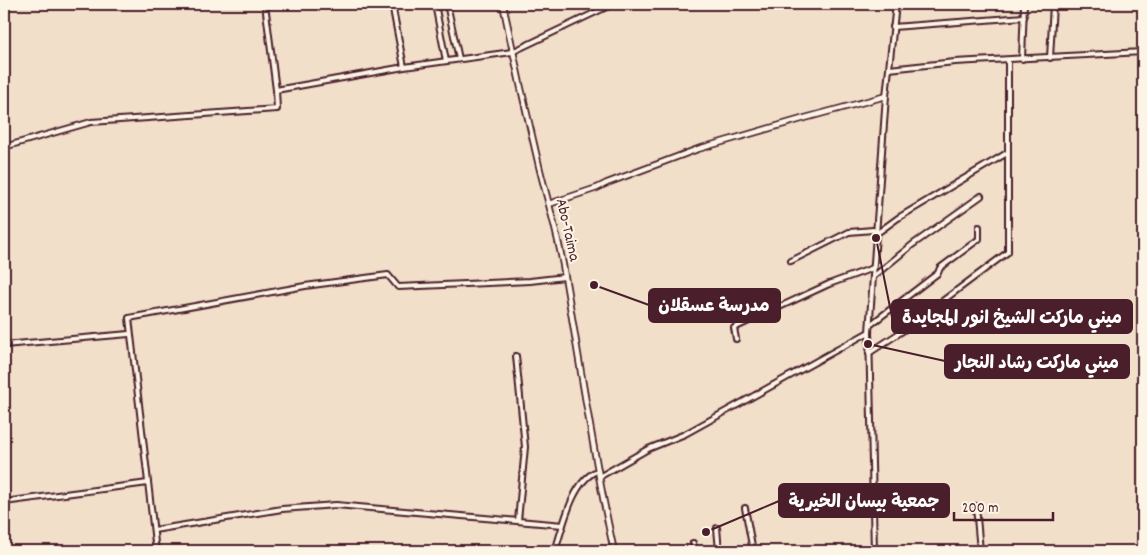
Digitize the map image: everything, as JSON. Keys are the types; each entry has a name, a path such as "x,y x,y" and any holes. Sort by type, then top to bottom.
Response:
{"street":[{"path":"4,147 91,122 277,109 265,4"},
{"path":"392,4 404,67"},
{"path":"435,4 446,61"},
{"path":"447,4 458,59"},
{"name":"Abo-Taima","path":"504,4 512,52 549,204 573,317 598,477 614,551"},
{"path":"276,90 404,67 512,52 613,4"},
{"path":"874,551 869,332 886,96 896,4"},
{"path":"1022,59 1024,4"},
{"path":"1050,58 1053,4"},
{"path":"893,26 1024,17"},
{"path":"889,69 955,62 1143,52"},
{"path":"869,353 901,332 1008,252 1006,152 1008,60"},
{"path":"549,204 597,188 698,149 886,96"},
{"path":"876,234 898,218 1006,152"},
{"path":"873,277 912,245 981,196"},
{"path":"870,324 979,239 979,227"},
{"path":"791,261 850,232 873,230 876,234"},
{"path":"736,339 734,328 829,284 873,268"},
{"path":"156,551 129,318 305,286 388,275 398,287 530,281 564,277"},
{"path":"598,477 648,449 684,434 869,332"},
{"path":"4,345 130,334"},
{"path":"516,356 525,447 518,521"},
{"path":"555,551 574,495 590,474 597,471"},
{"path":"4,502 148,483"},
{"path":"154,530 282,509 336,505 380,510 400,510 409,513 563,525"},
{"path":"976,506 980,551"},
{"path":"746,508 753,551"},
{"path":"716,528 719,551"},
{"path":"693,543 695,551"}],"place":[{"name":"ميني ماركت الشيخ انور المجايدة","path":"876,238"},
{"name":"مدرسة عسقلان","path":"594,285"},
{"name":"ميني ماركت رشاد النجار","path":"868,344"},
{"name":"جمعية بيسان الخيرية","path":"706,532"}]}
